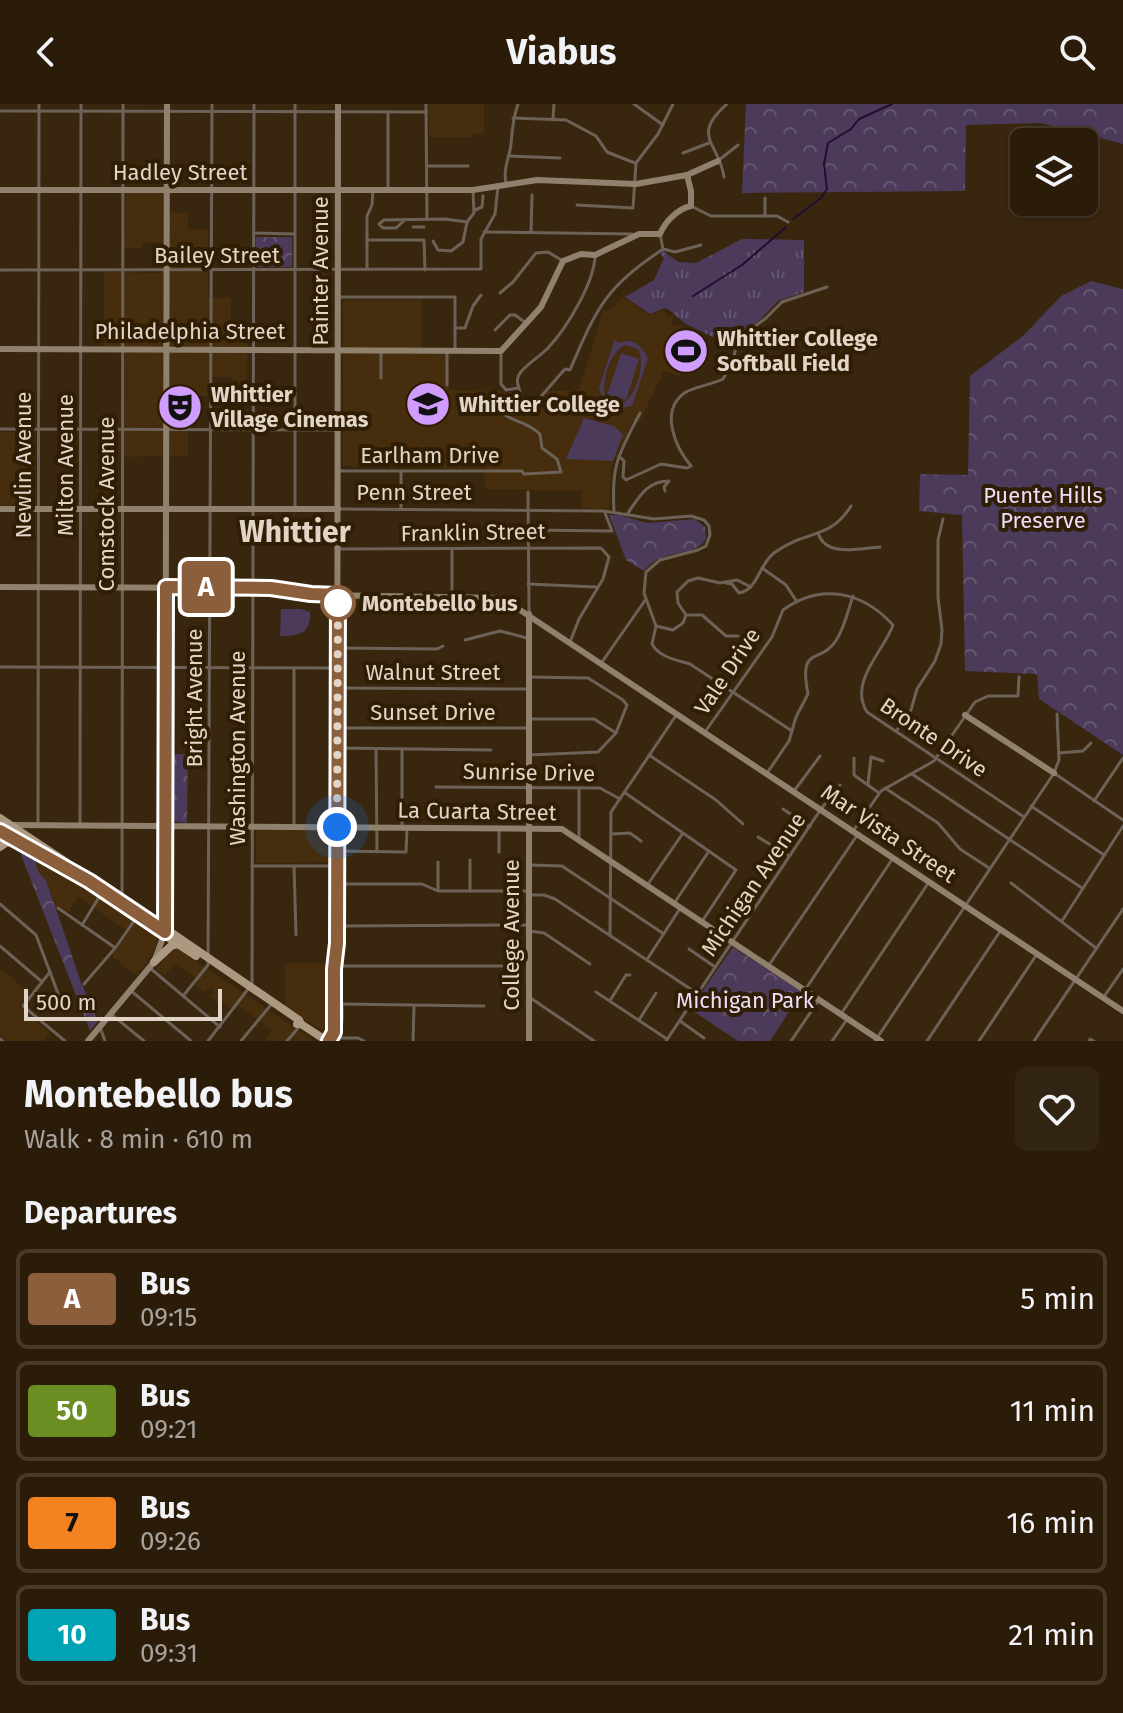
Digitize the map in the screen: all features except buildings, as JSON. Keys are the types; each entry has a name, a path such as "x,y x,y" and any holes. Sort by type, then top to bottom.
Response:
{"main road":[{"path":"0,818 85,875 89,881"},
{"path":"13,829 20,844"},
{"path":"0,847 9,842 20,844 89,881 178,944 328,1041"},
{"path":"165,932 172,933 208,962"},
{"path":"152,965 171,946 178,944"},
{"path":"249,989 296,1024 301,1024"}],"street":[{"name":"Newlin Avenue","path":"38,826 39,104"},
{"name":"Milton Avenue","path":"80,827 81,104"},
{"name":"Comstock Avenue","path":"122,903 123,104"},
{"name":"Bright Avenue","path":"208,962 212,104"},
{"name":"Washington Avenue","path":"249,989 254,104"},
{"path":"295,104 295,509"},
{"path":"426,104 427,219"},
{"path":"484,232 495,214 518,104"},
{"path":"553,119 554,104"},
{"path":"634,104 663,125"},
{"path":"577,205 633,208 636,163 663,125 673,104"},
{"path":"724,177 709,143 708,126 727,104"},
{"path":"0,111 123,112 167,108 212,112 295,112 338,108 426,112"},
{"path":"88,1041 152,965 165,932 167,108"},
{"name":"Painter Avenue","path":"328,1041 334,1032 338,969 338,108"},
{"path":"388,112 388,190"},
{"path":"513,118 566,120 591,133 607,152 636,163"},
{"path":"683,153 709,143"},
{"name":"Hadley Street","path":"0,190 473,190 546,180 636,184 687,175 718,161 738,145"},
{"path":"508,156 560,158"},
{"path":"427,166 468,166"},
{"path":"687,175 691,206"},
{"path":"367,269 367,216 373,190"},
{"path":"473,190 475,210"},
{"path":"531,232 532,195"},
{"path":"433,241 438,250 451,251 463,242 467,222 475,210 482,207 483,196"},
{"path":"765,198 765,216"},
{"path":"663,249 660,234 665,224 681,209 691,206 711,216 780,216 788,222"},
{"path":"405,220 396,228 383,228 379,224 384,220 427,219 467,222"},
{"path":"413,227 422,227 419,220"},
{"path":"484,232 660,234"},
{"name":"Bailey Street","path":"0,270 481,269 484,232"},
{"path":"254,233 294,234"},
{"path":"518,388 506,390 501,384 501,351 541,307 563,261 581,254 595,255 639,234"},
{"path":"367,240 424,240 425,270"},
{"path":"595,255 594,270 565,328 519,374 521,396 506,402 502,407 507,411 530,409 565,369 570,370 598,309 626,275 663,249 675,252 701,245"},
{"path":"500,293 536,253 548,252 563,261"},
{"path":"619,456 624,461 623,477 626,480 661,464 691,466 675,443 671,414 675,403 686,392 723,379 734,359 736,343 782,302 827,287"},
{"path":"455,328 465,328 481,295"},
{"path":"338,297 455,297 455,328 447,385"},
{"path":"495,330 510,315 515,315 527,325"},
{"name":"Philadelphia Street","path":"0,349 501,351"},
{"path":"381,350 381,378"},
{"name":"Earlham Drive","path":"338,471 561,472 555,457 542,448 540,434 534,428 501,412 498,404 502,400 506,402"},
{"path":"614,511 612,481 619,456 640,413"},
{"path":"0,429 338,430"},
{"path":"401,471 401,509"},
{"path":"628,513 653,483 669,481 664,487 665,491"},
{"name":"College Avenue","path":"528,492 529,1041"},
{"path":"656,626 673,630 683,623 686,615 677,598 683,585 698,578 732,584 742,594 751,587 773,554 793,540 835,527 851,506"},
{"name":"Penn Street","path":"0,509 614,511 649,518 695,516 707,523 710,531 708,543 702,548 660,560 648,569 643,584 646,599"},
{"name":"Franklin Street","path":"528,530 612,531 604,511"},
{"path":"896,731 911,710 920,683 935,661 942,637 938,540 943,519"},
{"path":"818,533 823,543 838,550 880,547"},
{"name":"Franklin Street","path":"338,549 597,547 607,552 609,559 603,579 596,587"},
{"path":"452,549 452,596"},
{"path":"762,568 786,585 797,602 824,593 839,592 853,596 837,640 807,663 805,676 808,694 786,746 767,773"},
{"path":"726,583 737,580 751,587"},
{"path":"528,584 596,587 570,642"},
{"name":"Mar Vista Street","path":"0,587 253,587 338,595 497,597 529,614 1123,1011"},
{"name":"Bronte Drive","path":"853,596 893,625 863,681 861,694 867,712 1024,817"},
{"path":"646,599 656,626 652,637 655,650 690,664 792,731"},
{"path":"602,663 646,599"},
{"name":"Vale Drive","path":"705,732 772,637 779,615 797,602"},
{"path":"686,615 702,615 726,636 738,636"},
{"path":"465,640 500,631 528,639"},
{"path":"338,648 437,649 443,646"},
{"name":"Walnut Street","path":"0,667 338,668"},
{"path":"294,668 294,827"},
{"name":"Walnut Street","path":"528,677 588,678 623,700 627,705 616,733"},
{"path":"769,965 879,793 936,759 975,702 983,697 1018,696 1019,677"},
{"name":"Walnut Street","path":"338,688 528,689"},
{"path":"610,936 611,812 677,714"},
{"path":"877,1040 1054,773 1059,763 1057,714"},
{"path":"965,715 1123,819"},
{"name":"Sunset Drive","path":"528,719 594,719 616,733"},
{"name":"Sunset Drive","path":"337,728 529,728"},
{"path":"529,755 591,754 598,752 616,733"},
{"path":"1059,753 1083,751 1091,743"},
{"path":"337,748 491,750"},
{"path":"376,749 377,852"},
{"path":"337,851 406,852 402,749"},
{"path":"649,755 716,800 743,824"},
{"path":"794,791 820,756"},
{"path":"868,785 871,757 883,761"},
{"path":"854,758 854,775 879,793"},
{"path":"1094,801 1123,758"},
{"path":"911,773 1082,888"},
{"name":"Michigan Avenue","path":"667,1040 840,785"},
{"name":"Sunrise Drive","path":"436,787 600,788 620,799"},
{"path":"579,788 579,838"},
{"path":"885,788 938,823 960,849 990,868"},
{"name":"Sunrise Drive","path":"624,792 736,870 702,921"},
{"path":"1031,806 1104,855"},
{"path":"783,809 810,827"},
{"name":"La Cuarta Street","path":"13,829 38,826 562,829 877,1040"},
{"path":"1062,921 1123,826"},
{"path":"499,827 499,852"},
{"path":"612,834 630,833 641,841"},
{"path":"648,884 683,833"},
{"path":"758,837 790,857"},
{"path":"647,959 709,851"},
{"path":"805,990 893,858"},
{"path":"470,860 470,891"},
{"path":"438,862 438,891"},
{"path":"529,865 562,866 664,934"},
{"path":"252,866 337,866"},
{"path":"294,866 296,935"},
{"path":"832,1041 844,1016 929,882"},
{"path":"1011,883 1096,948"},
{"path":"337,884 422,884 438,891 550,896 698,994"},
{"path":"82,925 103,891"},
{"path":"0,904 36,935 62,1004"},
{"path":"58,908 116,947"},
{"path":"1034,1041 1123,909"},
{"path":"84,984 139,914"},
{"path":"337,926 529,928 544,933 590,964"},
{"path":"927,1041 1001,930"},
{"path":"0,946 41,981"},
{"path":"689,949 716,968"},
{"path":"979,1041 1037,954"},
{"path":"183,996 208,962"},
{"path":"152,965 220,1027"},
{"path":"336,966 502,966"},
{"path":"1103,998 1123,969"},
{"path":"50,972 23,1006 65,1041"},
{"path":"610,1000 626,975 630,975"},
{"path":"208,1041 249,989"},
{"path":"130,990 191,1041"},
{"path":"596,992 667,1040"},
{"path":"639,1020 656,993"},
{"path":"529,997 594,1041"},
{"path":"791,1041 819,1000"},
{"path":"336,1004 484,1006"},
{"name":"Painter Avenue","path":"336,1004 337,1040"},
{"path":"241,1041 270,1006"},
{"path":"413,1041 414,1006"},
{"path":"111,1014 144,1041"},
{"path":"680,1021 704,1038"},
{"path":"287,1041 301,1024"},
{"path":"100,1027 105,1041"},
{"path":"337,1040 358,1038 364,1041"}],"shaded area":[{"path":"429,104 484,104 484,134 429,137"},
{"path":"126,193 164,193 164,212 188,213 188,230 208,230 208,298 231,298 231,333 248,333 247,384 232,384 232,377 209,377 209,396 188,396 188,456 124,457 125,347 104,346 104,272 163,273 163,243 143,242 142,249 124,248"},
{"name":"Whittier College","path":"623,297 649,315 664,310 667,316 674,315 671,324 688,329 697,353 698,368 683,367 680,376 664,371 639,423 633,421 611,468 609,509 582,508 582,491 485,489 484,469 343,466 343,303 346,300 422,300 422,354 448,354 449,390 505,393 518,390 520,402 505,406 507,414 531,410 548,391 579,390 603,310 611,309"},
{"path":"0,432 35,432 35,481 18,481 18,505 0,505"},
{"path":"256,830 331,830 332,862 256,863"},
{"path":"33,855 53,864 157,934 152,955 136,976 112,956 129,932 78,897 68,912 59,906 57,909"},
{"path":"175,947 315,1041 268,1041 266,1039 272,1030 235,1004 230,1008 221,1001 218,1003 209,996 214,990 210,987 205,992 195,985 199,980 175,964 164,976 156,968"},
{"path":"289,963 333,963 332,1032 329,1035 285,1007 285,966"},
{"path":"0,969 29,992 19,1007 50,1033 44,1041 7,1041 0,1035"}],"green space":[{"path":"746,104 1123,104 1123,144 1098,138 1098,128 1061,128 1041,123 966,125 965,191 742,193"},
{"path":"256,237 292,237 292,267 256,267"},
{"path":"742,239 804,240 804,292 778,301 732,346 682,321 665,308 650,314 625,297 654,280 664,258 659,252 662,250 678,262 696,263"},
{"name":"Puente Hills Preserve","path":"1091,281 1123,289 1123,755 1039,699 1037,674 965,671 962,515 919,511 920,474 968,475 970,376 1023,336 1061,296"},
{"path":"615,339 618,343 628,341 640,346 648,358 632,406 615,409 605,404 599,388","holes":["625,345 638,349 641,367 635,388 623,403 615,404 606,399 604,393 605,377 611,361"]},
{"path":"621,353 639,359 626,400 607,395"},
{"path":"584,418 614,426 623,435 613,461 566,459"},
{"path":"609,515 647,523 695,519 705,527 706,539 694,549 659,559 644,571 626,560"},
{"path":"281,609 310,612 306,629 298,634 280,636"},
{"path":"171,754 188,754 187,823 171,821"},
{"path":"24,851 27,856 28,852 33,855 39,873 46,880 81,982 98,1021 90,1031 21,855"},
{"name":"Michigan Park","path":"733,947 802,992 770,1041 738,1041 690,1009"}],"waterway":[{"path":"793,219 821,198 827,189 824,164 828,143 851,129 859,119 892,104"},
{"path":"693,296 742,265 786,227"}],"bus line":[{"name":"A","path":"0,831 89,881 165,932 166,587 271,588 338,595 337,943 334,1032 329,1041"}],"place":[{"name":"Whittier College Softball Field","path":"686,351"},
{"name":"Whittier College","path":"428,404"},
{"name":"Whittier Village Cinemas","path":"180,407"},
{"name":"Montebello bus","path":"338,603"}],"district":[{"name":"Whittier","path":"295,532"}],"route":[{"path":"337,827 338,595 338,603"}]}
